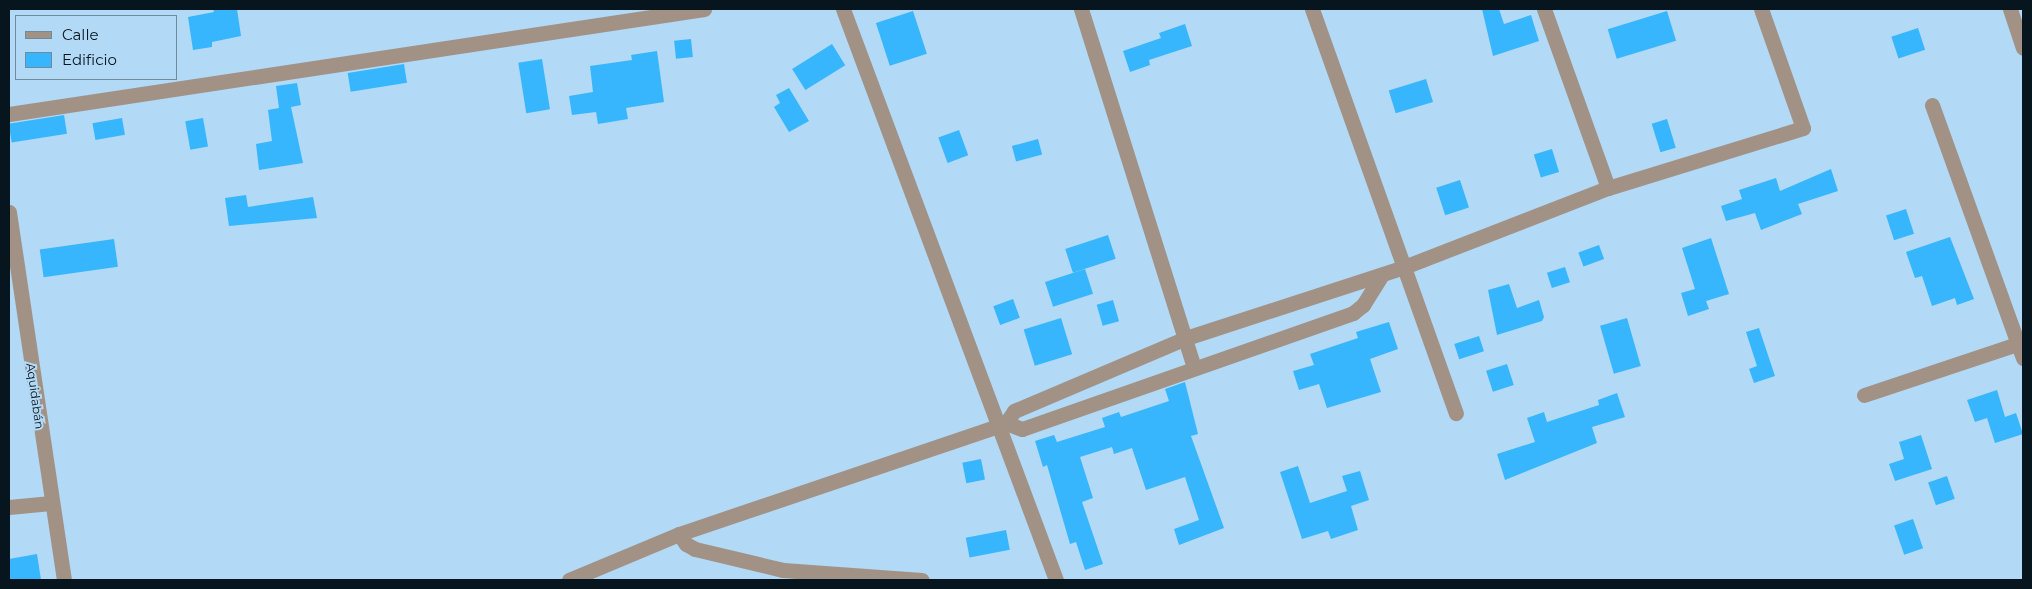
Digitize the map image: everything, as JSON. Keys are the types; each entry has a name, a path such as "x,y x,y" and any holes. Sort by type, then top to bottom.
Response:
{"street":[{"path":"610,9 615,23"},
{"path":"9,114 704,9"},
{"path":"843,9 1003,424 1056,580"},
{"path":"1081,9 1194,366"},
{"path":"1312,9 1456,413"},
{"path":"1544,9 1608,188"},
{"path":"1003,424 1014,411 1186,338 1404,268 1608,188 1802,128 1761,9"},
{"path":"2010,9 2023,48"},
{"path":"1864,395 2022,348 1932,105"},
{"name":"Aquidabán","path":"9,212 64,580"},
{"path":"569,580 679,534 1003,424 1022,428 1194,366 1353,313 1363,305 1382,275"},
{"path":"9,507 51,503"},
{"path":"679,534 686,544 695,549 783,570 922,580"}],"building":[{"path":"213,9 237,9 241,36 212,42 212,47 193,50 188,17 214,12"},
{"path":"1482,9 1499,9 1504,24 1531,15 1539,41 1493,56"},
{"path":"913,11 927,54 890,66 876,23"},
{"path":"1667,11 1676,41 1617,59 1608,29"},
{"path":"1185,24 1192,46 1149,60 1150,65 1130,72 1123,51 1161,38 1159,33"},
{"path":"1918,28 1925,50 1898,59 1891,37"},
{"path":"691,39 693,57 676,59 674,41"},
{"path":"832,44 845,65 805,90 792,69"},
{"path":"657,51 664,102 626,108 628,119 598,124 596,112 572,115 569,96 593,92 590,66 632,60 631,55"},
{"path":"542,59 550,109 526,113 518,63"},
{"path":"404,64 407,83 351,92 348,73"},
{"path":"1426,79 1433,102 1396,113 1389,90"},
{"path":"297,83 301,105 291,107 303,163 259,170 256,144 272,141 268,110 279,108 276,86"},
{"path":"789,88 809,121 789,132 774,107 780,103 776,95"},
{"path":"64,115 67,134 12,143 9,124"},
{"path":"122,118 125,135 95,140 92,123"},
{"path":"203,118 208,147 190,150 185,121"},
{"path":"1667,119 1676,148 1660,152 1652,124"},
{"path":"959,130 968,155 948,163 938,138"},
{"path":"1038,139 1042,154 1016,161 1012,146"},
{"path":"1552,149 1559,172 1541,178 1534,155"},
{"path":"1831,169 1838,191 1798,204 1802,214 1761,230 1755,213 1726,221 1721,206 1742,199 1739,190 1776,178 1780,191"},
{"path":"1460,180 1469,208 1445,215 1436,188"},
{"path":"246,195 248,207 313,197 317,218 229,226 225,198"},
{"path":"1906,209 1914,234 1894,240 1886,215"},
{"path":"1108,235 1116,259 1073,273 1065,249"},
{"path":"1950,237 1974,299 1957,305 1955,298 1932,306 1922,276 1915,278 1906,252"},
{"path":"1711,238 1729,294 1706,301 1709,309 1688,316 1681,293 1695,289 1682,248"},
{"path":"114,239 118,267 44,277 40,249"},
{"path":"1599,245 1604,259 1583,267 1578,253"},
{"path":"1565,267 1570,282 1552,288 1547,273"},
{"path":"1085,269 1093,294 1053,307 1045,282"},
{"path":"1509,284 1517,308 1539,300 1544,317 1542,321 1497,335 1488,290"},
{"path":"1013,299 1020,318 1000,325 993,306"},
{"path":"1113,300 1119,321 1103,326 1097,305"},
{"path":"1061,318 1072,354 1035,366 1024,329"},
{"path":"1627,318 1641,366 1614,374 1600,326"},
{"path":"1389,322 1398,349 1370,359 1381,392 1327,408 1319,384 1299,390 1293,371 1314,365 1310,354 1358,338 1356,332"},
{"path":"1759,328 1775,376 1754,383 1749,369 1757,366 1746,332"},
{"path":"1479,336 1484,351 1459,359 1454,344"},
{"path":"1507,364 1514,385 1493,392 1486,371"},
{"path":"1185,382 1198,434 1191,436 1224,528 1179,545 1174,529 1199,520 1185,477 1146,490 1132,448 1114,454 1112,447 1080,457 1093,498 1082,502 1103,564 1085,570 1076,542 1070,544 1047,465 1043,467 1035,441 1054,435 1057,442 1105,427 1102,418 1119,412 1121,417 1169,401 1165,389"},
{"path":"1997,390 2005,417 2016,413 2023,434 1995,443 1987,418 1975,422 1967,400"},
{"path":"1617,393 1625,417 1592,427 1597,443 1505,480 1497,454 1535,442 1527,418 1544,412 1547,422 1599,405 1598,400"},
{"path":"1921,435 1932,469 1895,481 1889,464 1904,459 1899,442"},
{"path":"981,459 985,480 966,483 962,463"},
{"path":"1298,466 1310,503 1347,491 1342,476 1360,471 1369,500 1351,506 1358,530 1331,539 1328,531 1302,539 1280,472"},
{"path":"1947,476 1955,499 1936,505 1928,483"},
{"path":"1913,519 1923,548 1904,555 1894,526"},
{"path":"1006,530 1010,550 970,557 966,538"},
{"path":"37,554 41,580 9,580 9,559"}]}
